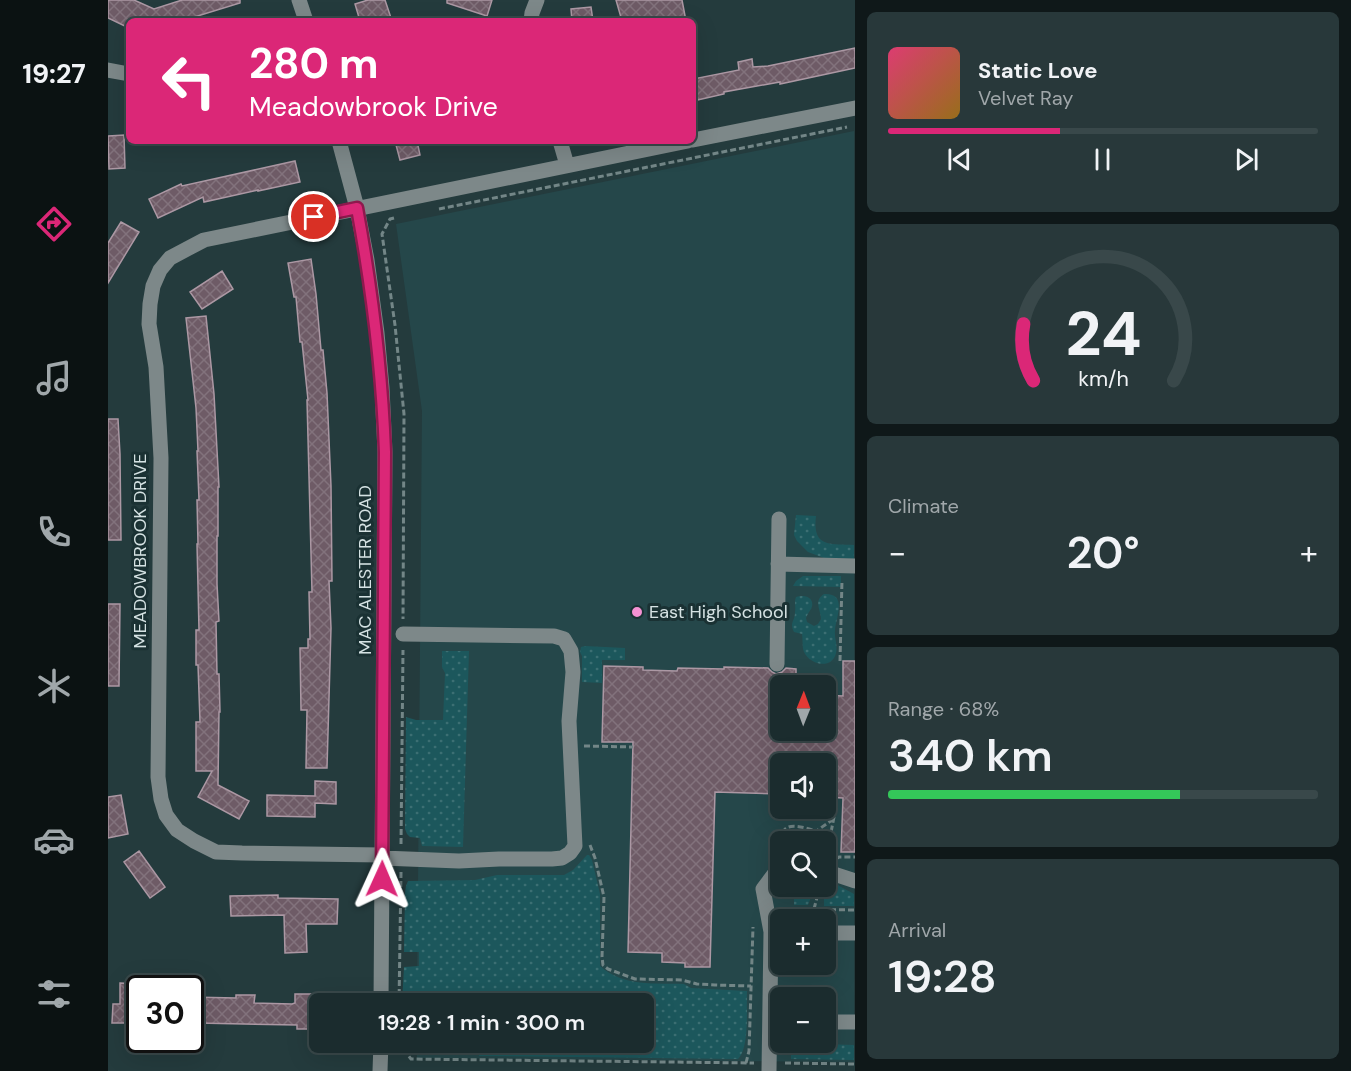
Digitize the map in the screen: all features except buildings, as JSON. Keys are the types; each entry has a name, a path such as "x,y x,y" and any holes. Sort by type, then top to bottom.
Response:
{"street":[{"path":"299,0 305,18"},
{"path":"531,18 537,0"},
{"path":"108,70 126,73"},
{"path":"696,139 855,108"},
{"name":"MAC ALESTER ROAD","path":"340,144 357,208 367,260 382,388 385,452 381,993"},
{"path":"561,144 567,165"},
{"name":"MEADOWBROOK DRIVE","path":"404,634 554,636 564,639 571,651 573,672 569,721 575,846 570,853 562,858 552,859 459,861 382,856 216,852 194,842 177,830 166,815 158,777 161,458 156,367 149,324 153,286 160,270 170,258 204,240 673,144"},
{"path":"777,664 779,519"},
{"path":"778,564 851,573"},
{"path":"836,870 855,881"},
{"path":"770,880 763,889 770,914"},
{"path":"836,933 855,933"},
{"path":"836,1022 855,1022"},
{"path":"380,1071 381,1053"}],"path":[{"path":"437,210 855,125"},
{"path":"399,993 404,634 404,414 395,325 382,234 390,219 402,217"},
{"path":"840,661 842,579 851,573"},
{"path":"582,752 582,746 633,747"},
{"path":"816,831 832,819"},
{"path":"784,831 788,827 795,826 806,827 813,831"},
{"path":"588,839 604,897 603,965 635,979 682,980 697,984 751,986"},
{"path":"836,861 840,857 855,857"},
{"path":"814,909 817,897"},
{"path":"836,910 855,910"},
{"path":"406,1053 411,1059 769,1067 855,1064"}],"shaded area":[{"name":"East High School","path":"854,131 854,1062 417,1058 417,1053 654,1053 654,993 417,993 422,411 396,224"},
{"path":"796,515 816,516 817,534 820,539 830,544 854,545 854,559 824,558 808,552 794,535"},
{"path":"803,576 841,576 841,587 793,586"},
{"path":"824,594 836,597 839,607 835,630 836,653 830,662 821,664 807,656 803,650 802,634 794,632 792,624 796,597 803,596 812,602 806,618 807,622 814,626 818,624 821,619 818,603"},
{"path":"581,647 625,648 625,660 602,660 602,683 582,682 580,652"},
{"path":"442,651 469,651 463,847 422,846 420,838 410,837 405,829 406,717 416,720 443,720 445,673 442,667"},
{"path":"589,855 600,894 600,966 609,973 629,981 747,991 746,1037 738,1059 479,1056 479,1053 654,1053 654,993 403,993 404,967 419,966 419,952 404,952 405,893 408,881 475,880 497,875 564,875"},
{"path":"836,884 854,894 854,906 824,906 824,897 836,897"},
{"path":"794,897 811,897 808,905 794,905"},
{"path":"836,1044 854,1045 854,1060 791,1059 791,1053 836,1053"},
{"path":"466,1053 466,1055 412,1054"}],"place":[{"name":"East High School","path":"637,612"}],"route":[{"path":"314,217 357,208 377,333 385,452 382,879"}]}
